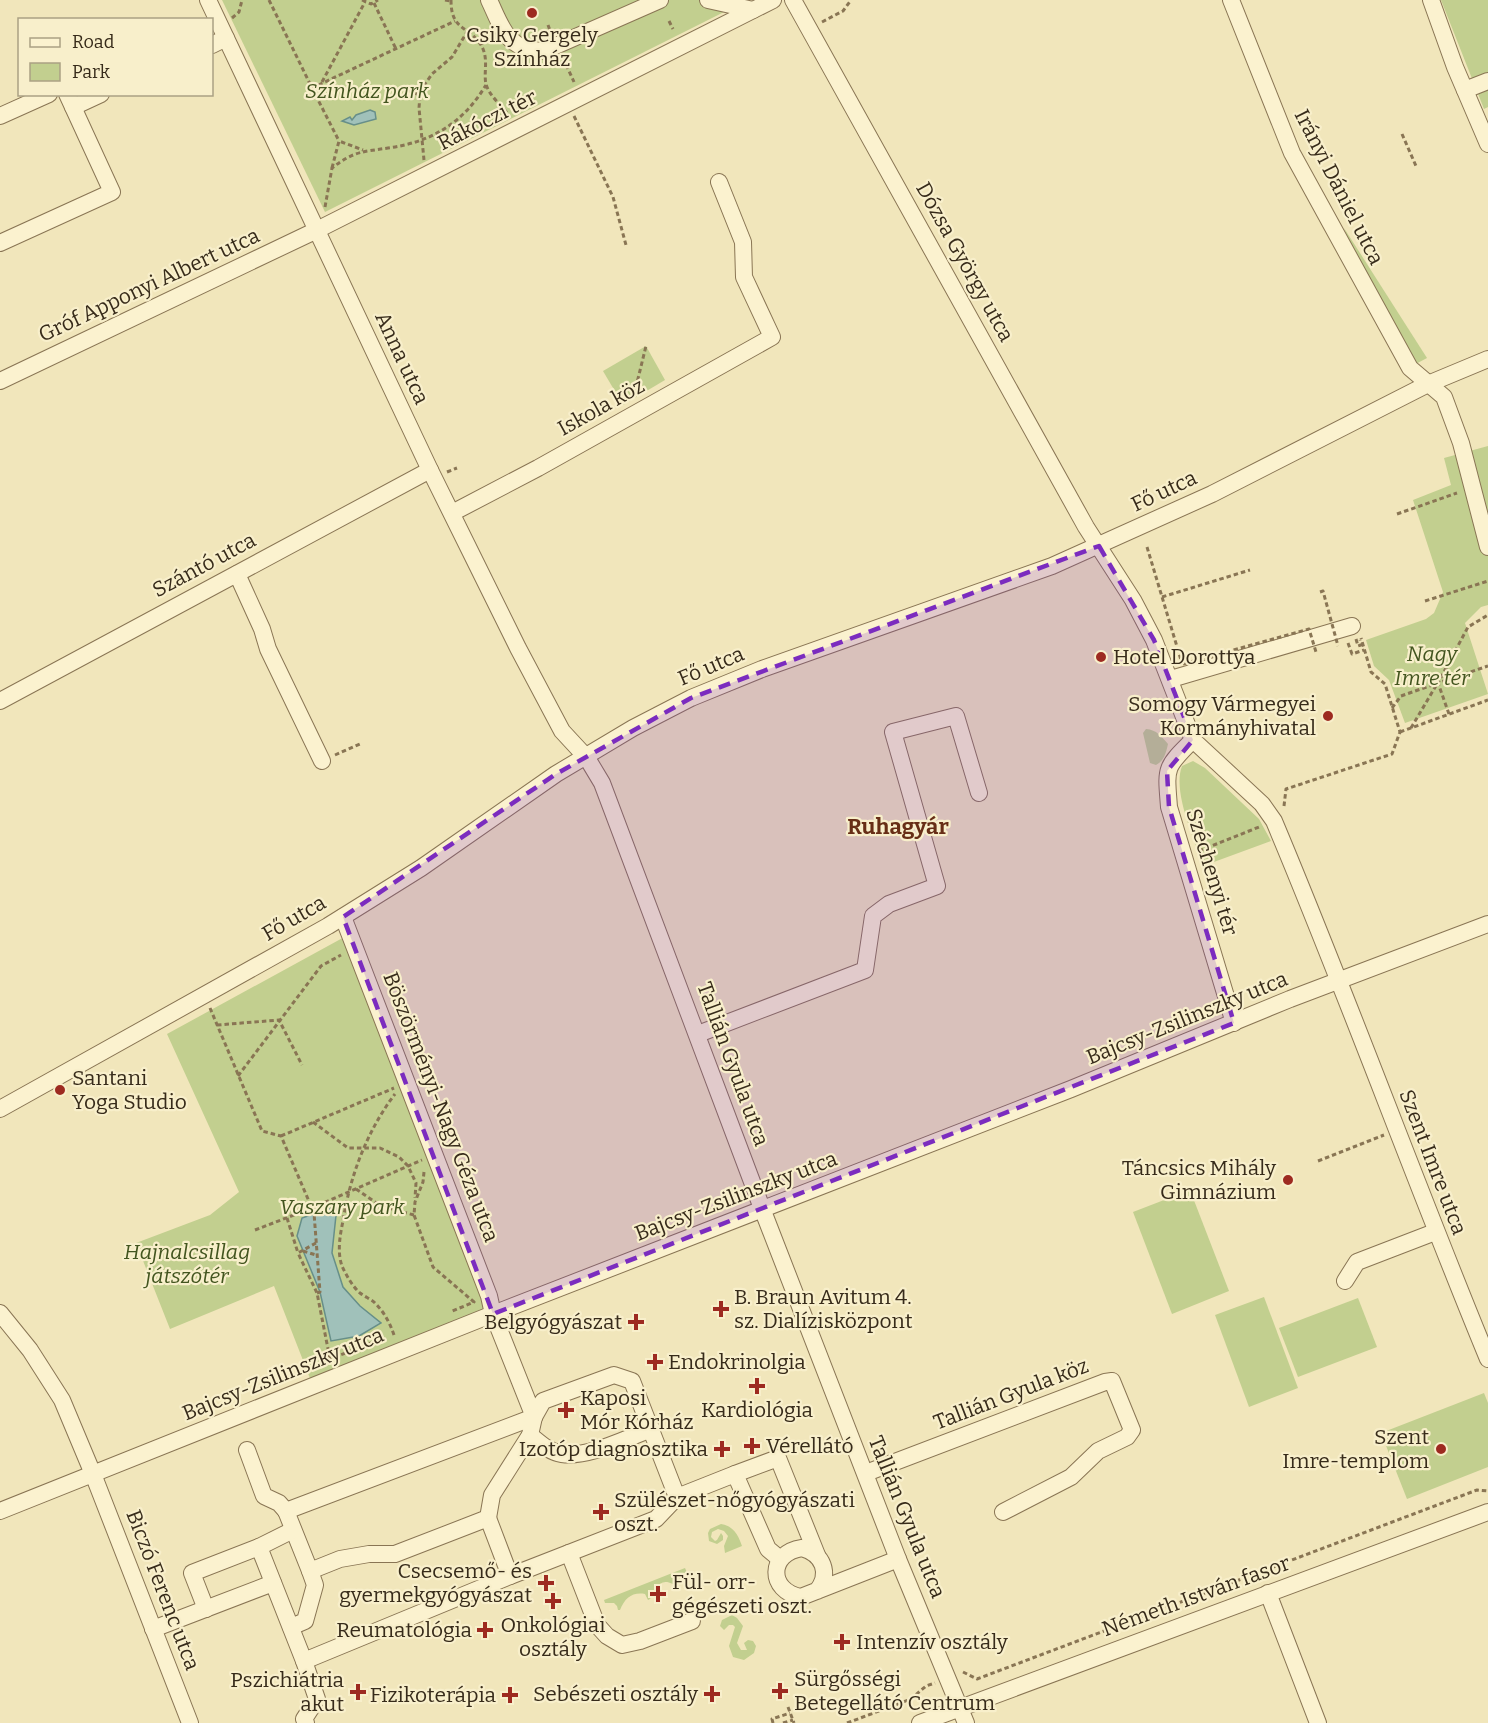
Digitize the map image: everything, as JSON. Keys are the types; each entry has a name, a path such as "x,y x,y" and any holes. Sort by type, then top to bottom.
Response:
{"street":[{"name":"Anna utca","path":"208,0 213,18"},
{"path":"489,0 505,33 515,44 530,51 544,51 558,47 660,0"},
{"path":"708,0 753,10"},
{"name":"Rákóczi tér","path":"317,230 773,0"},
{"name":"Dózsa György utca","path":"793,0 1086,527 1099,546"},
{"name":"Irányi Dániel utca","path":"1232,0 1292,153 1410,368 1444,398"},
{"path":"1431,0 1455,67 1488,144"},
{"name":"Anna utca","path":"213,19 219,42 317,230 438,472 452,513 562,731 566,747 564,759 556,774"},
{"path":"1465,90 1488,81"},
{"path":"0,117 45,96"},
{"path":"0,243 111,192 70,101 92,96"},
{"name":"Iskola köz","path":"452,513 772,337 744,277 743,242 719,182"},
{"name":"Gróf Apponyi Albert utca","path":"0,381 317,230"},
{"name":"Fő utca","path":"0,1108 343,917 421,868 556,774 587,758 633,728 691,698 814,650 1001,586 1099,546 1212,494 1428,384 1488,359"},
{"path":"1449,375 1444,398 1461,444 1488,547"},
{"name":"Szántó utca","path":"0,701 237,574 438,472"},
{"path":"1099,546 1133,600 1154,640 1193,740 1262,804 1274,821 1340,980"},
{"path":"237,574 262,629 268,649 322,761"},
{"path":"1171,680 1353,626"},
{"path":"698,1034 865,970 873,916 889,904 937,885 893,732 956,716 979,793"},
{"name":"Anna utca","path":"562,731 587,758"},
{"name":"Széchenyi tér","path":"1193,740 1175,757 1167,771 1169,807 1234,1023"},
{"name":"Tallián Gyula utca","path":"587,758 602,783 763,1211 898,1559 963,1716"},
{"name":"Böszörményi-Nagy Géza utca","path":"343,917 534,1417"},
{"name":"Bajcsy-Zsilinszky utca","path":"0,1511 493,1314 763,1211 1290,999 1488,924"},
{"name":"Szent Imre utca","path":"1340,980 1435,1232 1488,1359"},
{"path":"1345,1281 1357,1262 1435,1232"},
{"name":"Biczó Ferenc utca","path":"0,1313 30,1350 62,1400 190,1723"},
{"path":"510,1576 488,1518 492,1495 530,1435 534,1417 543,1401 614,1375 632,1381 677,1497"},
{"name":"Tallián Gyula köz","path":"866,1473 1112,1381 1132,1430 1127,1437 1098,1451 1071,1477 1003,1512"},
{"path":"286,1511 534,1417"},
{"path":"530,1435 547,1449 562,1454 586,1453 652,1429"},
{"path":"247,1450 264,1496 279,1503 286,1511 315,1585 305,1621 291,1627"},
{"path":"304,1661 656,1519 677,1497 778,1458 817,1555 825,1569 822,1584 817,1591"},
{"path":"735,1474 768,1549 780,1559"},
{"name":"Németh István fasor","path":"920,1723 963,1716 1268,1593 1488,1512"},
{"path":"310,1571 350,1557 395,1554 488,1518"},
{"path":"206,1609 192,1573 260,1547 293,1530"},
{"path":"260,1547 317,1699 304,1719 306,1723"},
{"path":"817,1555 802,1548 786,1553 780,1559 776,1576 785,1591 792,1596 801,1597 898,1559"},
{"path":"569,1553 597,1625 607,1636 622,1645 640,1641 692,1622"},
{"path":"153,1629 273,1583"},
{"path":"1268,1593 1318,1723"}],"path":[{"path":"231,19 239,12 242,0"},
{"path":"269,0 339,141 325,212"},
{"path":"445,0 451,0 455,21 480,44 484,51 487,64 486,85 492,98 502,106 511,119"},
{"path":"810,29 843,11 851,0"},
{"path":"321,83 363,1 376,1 396,49"},
{"path":"312,88 455,21"},
{"path":"669,21 673,29"},
{"path":"424,162 420,95 432,74 452,57 467,32"},
{"path":"332,168 347,157 365,151 390,148 421,140 441,131 460,118 475,103 486,85"},
{"path":"408,91 420,95"},
{"path":"569,104 613,197 626,245"},
{"path":"1402,134 1416,166"},
{"path":"339,141 365,151"},
{"path":"629,417 646,346"},
{"path":"438,472 457,468"},
{"path":"1397,514 1472,488"},
{"path":"1147,547 1183,664 1309,629 1316,652"},
{"path":"1162,597 1250,570"},
{"path":"1425,601 1488,581"},
{"path":"1320,592 1323,591 1338,646"},
{"path":"1411,728 1468,627 1488,615"},
{"path":"1184,857 1274,821 1285,805 1286,789 1392,754 1400,732 1385,684 1371,672 1364,650"},
{"path":"1392,708 1401,696 1488,666"},
{"path":"1438,683 1449,714"},
{"path":"1400,732 1488,700"},
{"path":"322,761 360,744"},
{"path":"238,1076 321,966 356,949"},
{"path":"204,995 262,1131 281,1136 405,1083"},
{"path":"217,1025 279,1020"},
{"path":"279,1020 302,1065"},
{"path":"394,1335 388,1320 375,1303 360,1293 342,1265 339,1240 347,1193 364,1148 388,1104 405,1083"},
{"path":"314,1122 348,1148 380,1148 399,1157 408,1166 416,1183 414,1215 433,1267 474,1302 444,1315"},
{"path":"1318,1161 1397,1130"},
{"path":"281,1136 314,1213 318,1293 330,1359 330,1380"},
{"path":"255,1230 312,1208 426,1158 423,1182 415,1202"},
{"path":"356,1189 381,1206 414,1215"},
{"path":"287,1218 298,1253 318,1293"},
{"path":"298,1253 316,1243"},
{"path":"303,1251 317,1255"},
{"path":"330,1359 383,1339"},
{"path":"847,1723 911,1699 926,1686 962,1672 977,1679 1477,1490 1488,1491"},
{"path":"783,1723 793,1721 788,1707"},
{"path":"773,1723 772,1719 790,1713"}],"highlighted area":[{"path":"1099,546 1154,640 1193,740 1167,771 1169,807 1234,1023 493,1314 343,917 556,774 691,698"}],"green space":[{"name":"Színház park","path":"222,0 748,0 325,212"},
{"path":"1441,0 1488,0 1488,107 1484,109"},
{"path":"1344,228 1427,358 1412,366 1361,272"},
{"path":"646,346 665,380 623,405 603,371"},
{"name":"Nagy Imre tér","path":"1488,446 1488,605 1481,607 1465,623 1488,694 1405,723 1389,680 1374,666 1366,640 1426,619 1434,613 1443,592 1413,500 1451,485 1444,458"},
{"path":"1146,729 1156,732 1168,744 1163,759 1156,765 1150,763 1143,733"},
{"path":"1193,761 1205,768 1259,819 1271,841 1203,866 1186,816 1180,789 1182,766"},
{"name":"Vaszary park","path":"348,935 493,1314 313,1386 274,1286 170,1329 136,1243 210,1215 239,1192 167,1034"},
{"path":"1190,1190 1229,1291 1172,1314 1133,1212"},
{"path":"1264,1297 1298,1388 1249,1407 1215,1315"},
{"path":"1358,1298 1377,1347 1298,1377 1279,1328"},
{"path":"1484,1393 1488,1403 1488,1467 1407,1499 1381,1433"},
{"path":"721,1524 734,1531 742,1546 725,1553 724,1546 728,1536 724,1531 718,1529 712,1532 711,1537 715,1541 721,1533 723,1540 717,1544 709,1541 710,1529"},
{"path":"685,1568 688,1575 681,1576 675,1589 673,1584 661,1583 650,1599 648,1600 645,1594 633,1595 624,1602 620,1610 614,1603 605,1603 604,1600"},
{"path":"732,1615 743,1626 737,1643 741,1650 747,1650 744,1643 748,1640 753,1641 756,1646 754,1653 744,1660 733,1657 729,1646 735,1627 729,1625 724,1630 720,1626 722,1620"}],"water":[{"path":"370,110 375,112 376,119 354,125 342,121 350,117 352,120 356,115"},
{"path":"337,1206 332,1253 343,1287 360,1306 381,1323 359,1336 331,1341 320,1292 297,1236 302,1218"}],"place":[{"name":"Csiky Gergely Színház","path":"532,13"},
{"name":"Hotel Dorottya","path":"1101,657"},
{"name":"Somogy Vármegyei Kormányhivatal","path":"1328,716"},
{"name":"Santani Yoga Studio","path":"60,1090"},
{"name":"Táncsics Mihály Gimnázium","path":"1288,1180"},
{"name":"B. Braun Avitum 4. sz. Dialízisközpont","path":"721,1309"},
{"name":"Belgyógyászat","path":"636,1322"},
{"name":"Endokrinolgia","path":"655,1362"},
{"name":"Kardiológia","path":"757,1386"},
{"name":"Kaposi Mór Kórház","path":"566,1410"},
{"name":"Vérellátó","path":"752,1446"},
{"name":"Izotóp diagnosztika","path":"722,1449"},
{"name":"Szent Imre-templom","path":"1441,1449"},
{"name":"Szülészet-nőgyógyászati oszt.","path":"601,1512"},
{"name":"Csecsemő- és gyermekgyógyászat","path":"546,1583"},
{"name":"Fül- orr- gégészeti oszt.","path":"658,1594"},
{"name":"Onkológiai osztály","path":"553,1601"},
{"name":"Reumatológia","path":"485,1630"},
{"name":"Intenzív osztály","path":"842,1642"},
{"name":"Sürgősségi Betegellátó Centrum","path":"780,1691"},
{"name":"Pszichiátria akut","path":"358,1692"},
{"name":"Sebészeti osztály","path":"712,1694"},
{"name":"Fizikoterápia","path":"510,1695"}],"district":[{"name":"Ruhagyár","path":"898,826"}],"park label":[{"name":"Hajnalcsillag játszótér","path":"187,1264"}]}
